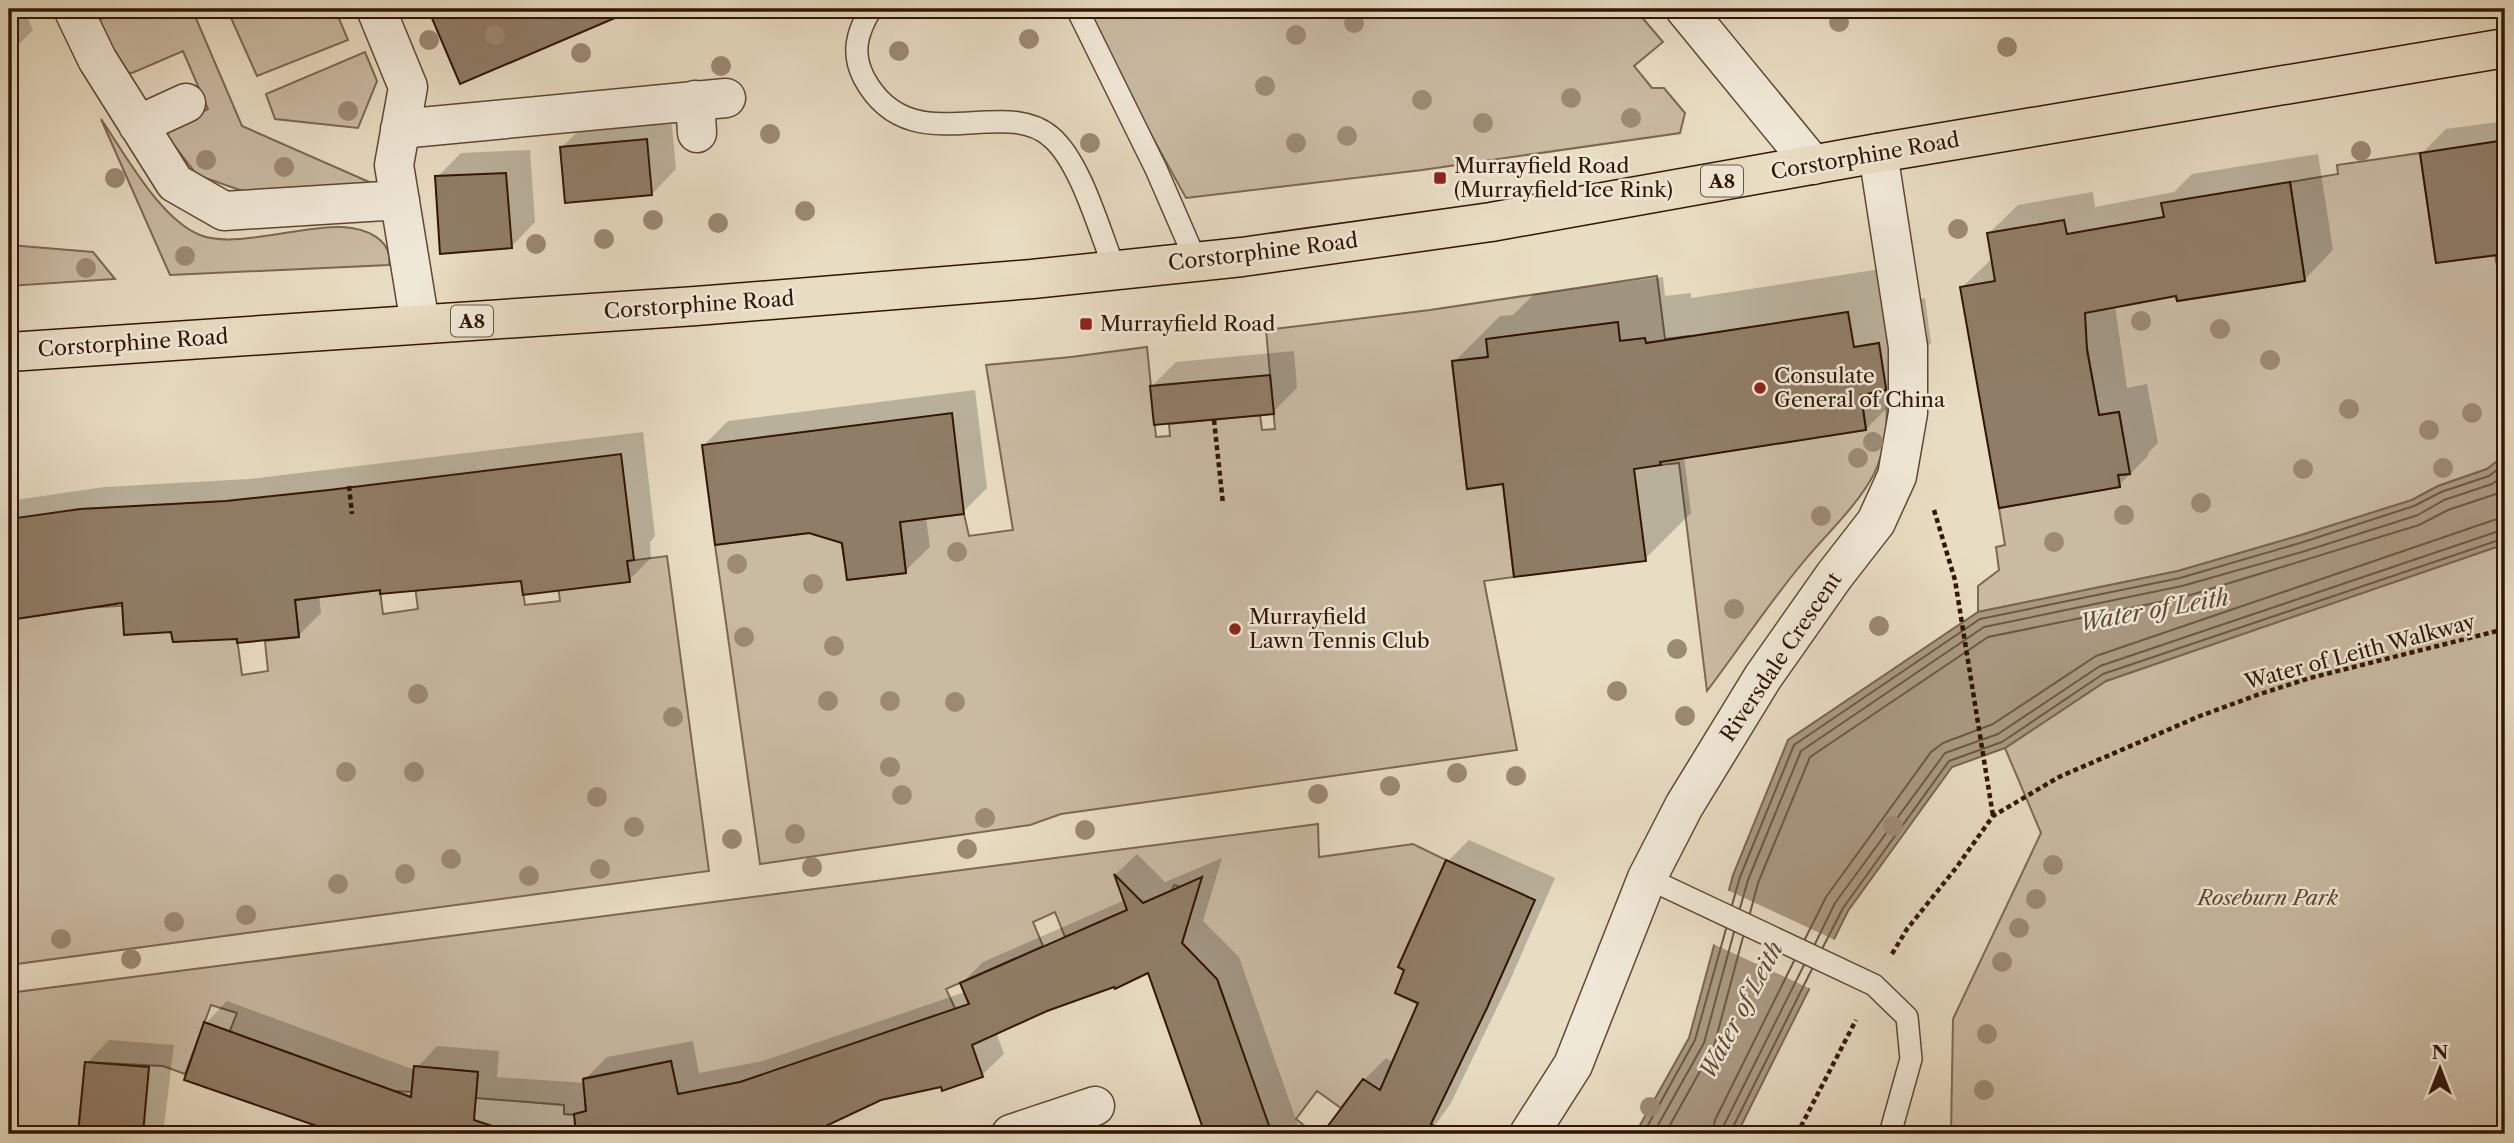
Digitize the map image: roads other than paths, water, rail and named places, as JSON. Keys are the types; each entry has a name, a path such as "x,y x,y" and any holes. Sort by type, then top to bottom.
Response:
{"main road":[{"name":"Corstorphine Road","path":"9,352 683,307 1196,261 1491,222 1878,153 2505,48"}],"street":[{"path":"73,9 97,59 175,183 224,211 400,201"},
{"path":"376,9 408,87 394,165 420,324"},
{"path":"1685,9 1813,165"},
{"path":"400,129 530,133 636,99 706,111"},
{"path":"138,125 186,103"},
{"name":"Riversdale Crescent","path":"1529,1134 1573,1065 1647,878 1684,806 1763,677 1834,576 1876,523 1897,476 1908,413 1908,347 1878,153"},
{"path":"1011,1134 1095,1105"}],"lane":[{"path":"871,9 862,24 856,46 858,67 869,86 888,107 909,119 937,125 1017,122 1037,127 1050,136 1065,152 1082,185 1115,270"},
{"path":"1077,9 1156,169 1196,261"},
{"path":"1647,878 1866,981 1907,1017 1911,1059 1890,1134"}],"water":[{"name":"Water of Leith","path":"2505,455 2505,544 2106,681 2005,748 1952,767 1848,911 1737,1134 1635,1134 1689,1038 1733,875 1788,740 1978,612 2178,571 2298,536 2412,500 2438,486 2487,469"}],"place":[{"name":"Murrayfield Road (Murrayfield Ice Rink)","path":"1440,178"},
{"name":"Murrayfield Road","path":"1086,324"},
{"name":"Consulate General of China","path":"1760,388"},
{"name":"Murrayfield Lawn Tennis Club","path":"1235,629"}],"park label":[{"name":"Roseburn Park","path":"2268,898"}]}
